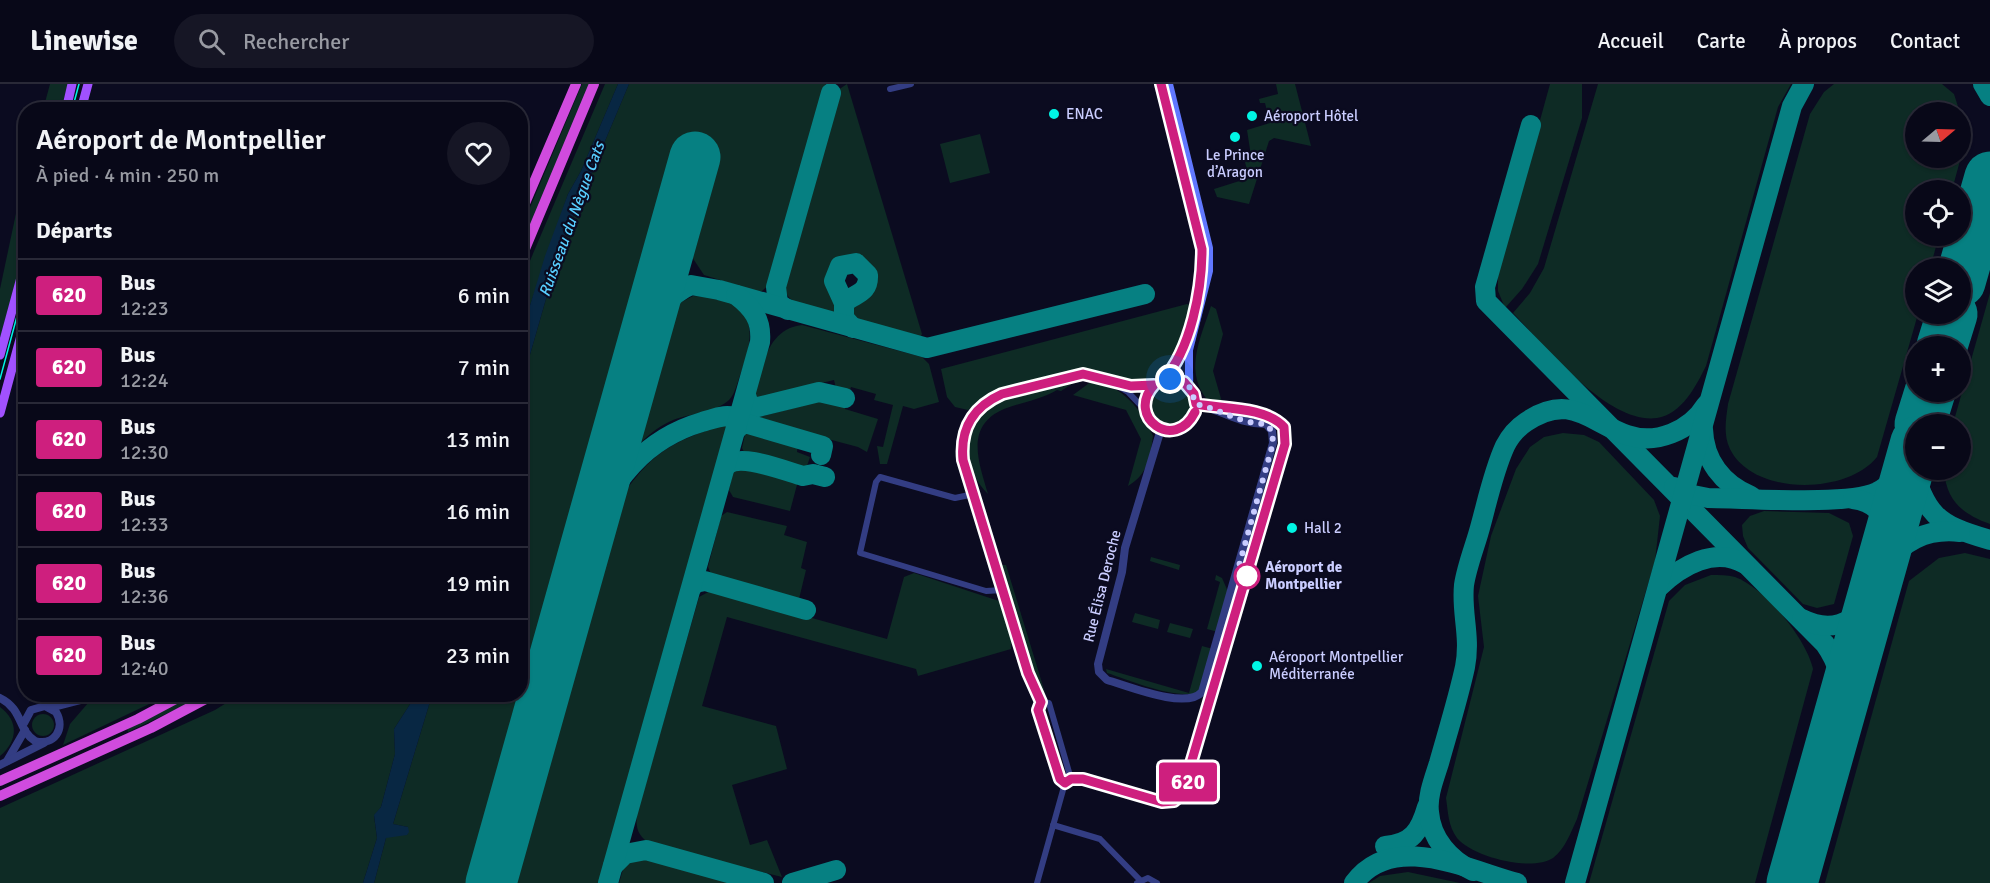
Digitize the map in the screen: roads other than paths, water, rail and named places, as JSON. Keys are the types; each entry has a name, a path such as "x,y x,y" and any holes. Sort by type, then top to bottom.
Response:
{"highway":[{"path":"528,196 576,84"},
{"path":"528,242 594,84"},
{"path":"0,781 129,723 170,702"},
{"path":"0,796 151,728 200,702"}],"main road":[{"path":"68,102 72,84"},
{"path":"83,102 88,84"},
{"path":"1161,84 1198,227 1202,260 1197,299 1178,360 1163,380 1154,385 1146,396 1145,411 1154,425 1161,429 1178,429 1186,426 1195,412 1196,404 1189,386 1189,350 1209,271 1209,248 1169,84"},
{"path":"0,355 18,289"},
{"path":"0,413 18,347"},
{"path":"1163,380 1177,380 1189,386"}],"street":[{"path":"890,89 911,84"},
{"path":"1068,781 1060,779 1038,710 1041,702 1028,673 963,460 962,444 965,429 981,406 1002,394 1072,376 1094,375 1136,386 1154,385"},
{"path":"1110,381 1128,392 1145,411"},
{"name":"Rue Élisa Deroche","path":"1161,429 1125,548 1122,572 1098,664 1099,672 1107,680 1185,700 1198,697 1202,692 1273,443 1269,426 1251,424 1196,404"},
{"path":"974,494 955,498 880,477 876,482 860,553 986,591 1003,590"},
{"path":"0,698 14,708 35,741 45,742"},
{"path":"4,763 25,726 28,713 35,707 50,708 68,702"},
{"path":"1037,883 1068,781 1049,704 1041,702"},
{"path":"4,763 57,735 60,727 58,716 50,708"},
{"path":"1053,825 1100,839 1139,882 1148,878 1156,883"}],"water":[{"name":"Ruisseau du Nègue Cats","path":"618,84 629,84 562,243 528,362 528,312 545,256 568,194 581,171"},
{"path":"411,702 430,702 393,824 408,827 409,832 407,835 386,838 374,883 363,883 377,838 374,815 381,807 395,754 394,729"}],"tram line":[{"path":"74,102 79,84"},
{"path":"0,379 18,313"}],"place":[{"name":"ENAC","path":"1054,114"},
{"name":"Aéroport Hôtel","path":"1252,116"},
{"name":"Le Prince d’Aragon","path":"1235,137"},
{"name":"Hall 2","path":"1292,528"},
{"name":"Aéroport de Montpellier","path":"1247,576"},
{"name":"Aéroport Montpellier Méditerranée","path":"1257,666"}]}
